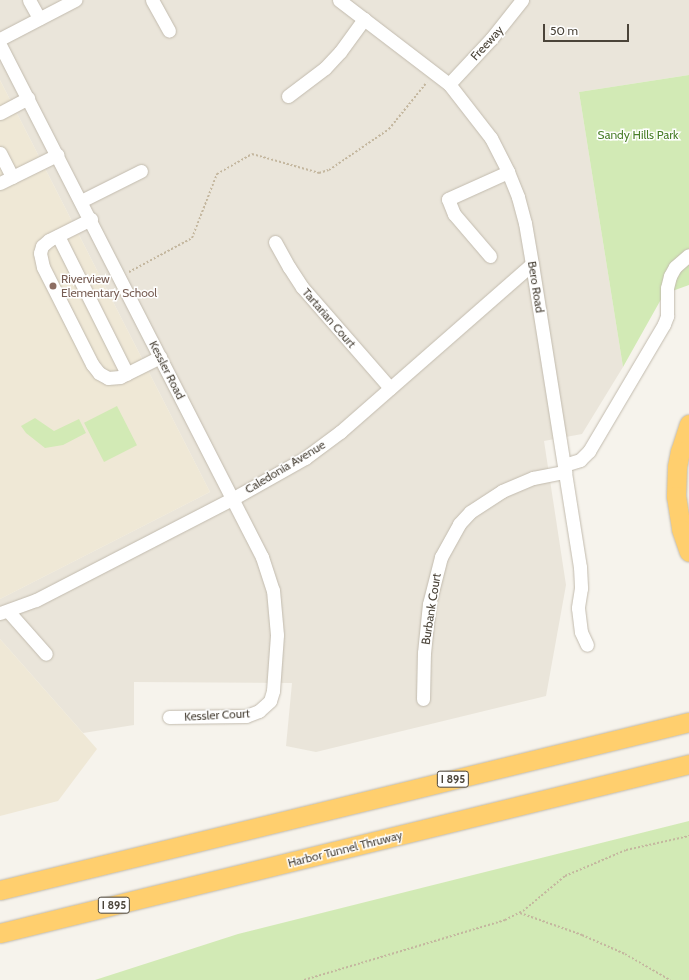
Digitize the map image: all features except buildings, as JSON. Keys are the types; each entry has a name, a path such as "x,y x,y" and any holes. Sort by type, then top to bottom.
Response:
{"highway":[{"path":"689,424 680,451 677,467 676,496 681,529 689,552"},
{"name":"I 895","path":"0,890 689,722"},
{"name":"Harbor Tunnel Thruway","path":"0,933 689,764"}],"street":[{"path":"29,0 39,18"},
{"path":"0,39 75,0"},
{"path":"152,0 169,31"},
{"name":"Bero Road","path":"339,0 449,84 491,138 508,172 525,224 532,264 580,567 579,620 581,632 587,645"},
{"name":"Freeway","path":"449,84 491,39 522,0"},
{"path":"288,96 325,68 340,52 364,19"},
{"name":"Kessler Road","path":"0,45 91,219 262,557 270,576 276,604 277,635 273,692 270,701 264,707"},
{"path":"0,113 28,98"},
{"path":"0,153 6,180 57,155"},
{"path":"81,201 141,171"},
{"path":"490,256 456,218 449,206 448,199 508,172"},
{"path":"91,219 42,246 40,253 43,267 92,364 100,373 108,378 120,377 160,357"},
{"path":"58,236 127,374"},
{"name":"Tartarian Court","path":"275,242 302,287 390,388"},
{"name":"Burbank Court","path":"423,699 424,659 429,604 441,558 459,524 470,512 502,491 533,478 564,468 585,456 593,445 664,324 667,316 670,276 675,267 689,255"},
{"name":"Caledonia Avenue","path":"4,612 36,600 232,499 324,446 532,264"},
{"path":"4,612 46,654"},
{"name":"Kessler Court","path":"169,717 246,716 253,714 264,707"}],"path":[{"path":"120,277 192,238 217,174 252,154 319,173 329,170 389,129 435,72"},
{"path":"304,980 505,920 519,913 565,876 626,850 689,836"},
{"path":"519,913 598,942 625,954 670,980"}],"shaded area":[{"path":"0,0 689,0 689,75 579,92 623,367 582,434 544,441 566,585 546,696 316,752 286,746 292,683 134,682 134,725 83,733 0,639 0,599 210,492 0,80"},
{"name":"Riverview Elementary School","path":"0,80 210,492 0,599"},
{"path":"0,639 97,749 58,801 0,816"}],"green space":[{"name":"Sandy Hills Park","path":"689,75 689,285 664,294 623,367 579,92"},
{"path":"117,406 137,445 104,462 84,423"},
{"path":"35,418 54,431 79,419 86,433 63,445 45,448 26,433 21,426"},
{"path":"689,821 689,980 95,980 238,934"}],"place":[{"name":"Riverview Elementary School","path":"53,286"}]}
